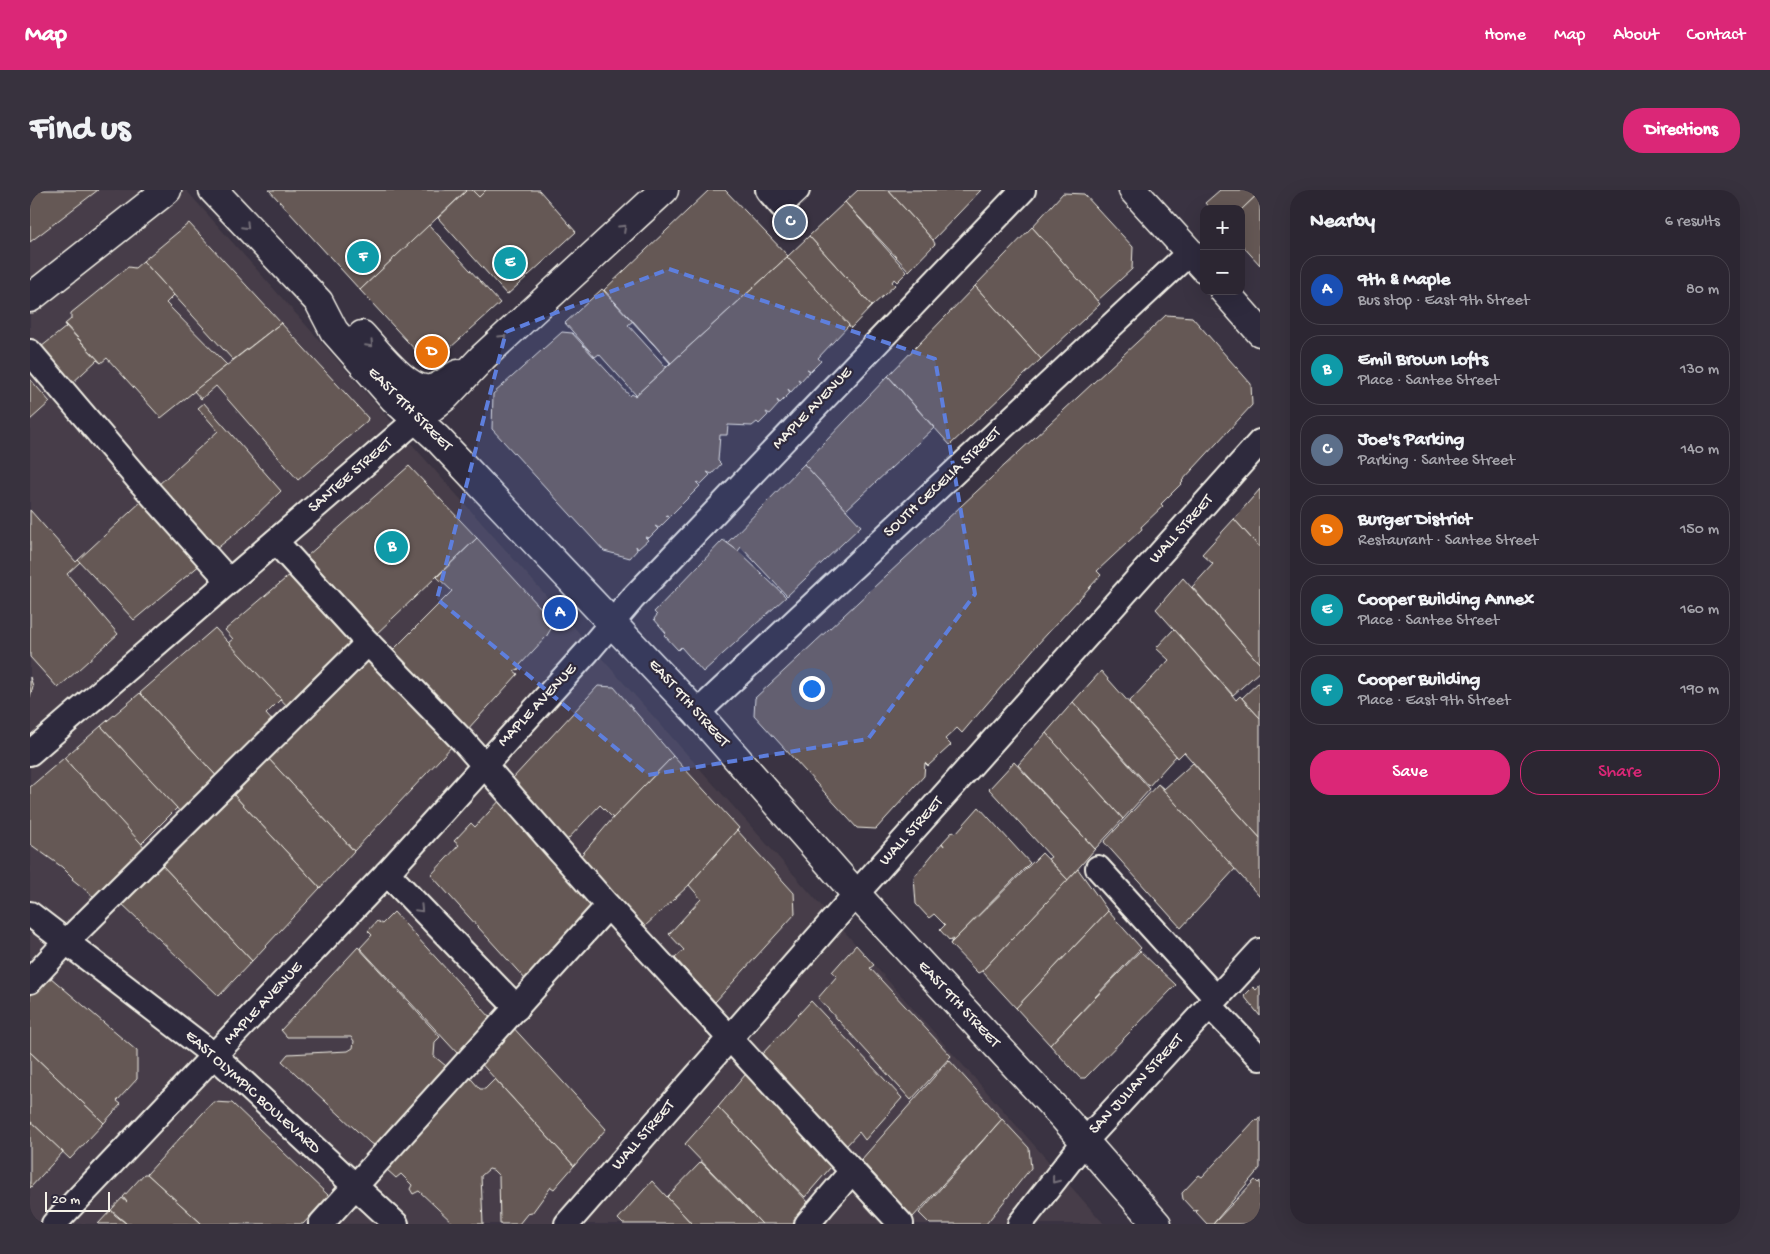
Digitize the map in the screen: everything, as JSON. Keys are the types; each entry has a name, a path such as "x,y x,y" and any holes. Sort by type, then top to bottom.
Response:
{"main road":[{"path":"30,298 167,190"},
{"name":"EAST 9TH STREET","path":"213,190 319,302 334,331 394,399 417,419 698,713 856,894 1085,1141 1158,1224"},
{"name":"SANTEE STREET","path":"417,419 446,396 483,357 664,190"},
{"path":"1133,190 1197,260"},
{"path":"1228,295 1260,332"},
{"path":"319,302 349,321 412,385 428,390 438,387 483,357"}],"street":[{"path":"768,190 781,205 797,190"},
{"name":"MAPLE AVENUE","path":"54,1224 387,873 640,591 1023,190"},
{"name":"SOUTH CECELIA STREET","path":"698,713 1197,260"},
{"path":"30,352 137,478 228,580"},
{"name":"SANTEE STREET","path":"30,753 228,580 276,542 417,419"},
{"name":"WALL STREET","path":"566,1224 856,894 1260,442"},
{"path":"276,542 368,643 484,764 608,906 901,1224"},
{"path":"30,981 67,941 368,643"},
{"path":"1098,868 1260,1058"},
{"path":"387,873 517,1008"},
{"path":"321,1224 608,906"},
{"name":"EAST OLYMPIC BOULEVARD","path":"30,914 215,1056 396,1224"},
{"name":"SAN JULIAN STREET","path":"1020,1224 1085,1141 1260,951"},
{"path":"807,1224 852,1171"}],"highlighted area":[{"path":"669,269 935,359 975,594 868,739 648,775 437,599 506,332"}],"shaded area":[{"path":"30,190 186,190 1104,1224 30,1224"}],"building":[{"path":"30,190 98,190 30,242"},
{"path":"269,190 467,190 360,290"},
{"path":"467,190 472,190 479,197 486,190 539,190 576,232 507,295 438,218"},
{"path":"472,190 486,190 479,197"},
{"path":"709,190 725,190 788,256 671,363 604,290"},
{"path":"858,190 888,190 933,240 935,244 909,271 845,202"},
{"path":"888,190 981,190 933,240"},
{"path":"1220,190 1259,190 1260,192 1245,206 1207,205 1205,203"},
{"path":"1260,192 1260,265 1245,248 1245,206"},
{"path":"1063,193 1084,194 1133,247 1132,269 1097,301 1032,227"},
{"path":"845,202 907,272 897,282 894,279 892,282 895,285 872,306 809,236"},
{"path":"189,223 281,323 233,360 143,261"},
{"path":"429,225 500,303 430,366 360,290"},
{"path":"1032,227 1100,304 1041,359 975,286"},
{"path":"809,236 872,306 851,328 787,257"},
{"path":"787,257 849,325 818,358 821,361 811,371 807,369 810,371 801,381 798,379 800,382 791,392 788,389 790,393 780,403 777,400 779,404 770,414 766,412 768,415 759,424 757,422 752,426 728,425 727,435 720,435 718,461 721,464 712,474 707,472 710,475 701,484 697,483 700,486 670,516 666,515 669,518 659,528 655,526 658,529 649,538 645,537 648,540 638,549 636,546 637,550 630,558 604,551 492,429 493,394 562,332 572,333 630,396 632,394 635,396"},
{"path":"143,261 174,295 166,303 227,365 161,418 107,358 101,363 65,324 71,319 71,313 128,267 135,268"},
{"path":"975,286 1041,359 950,445 888,376"},
{"path":"602,289 632,322 628,325 666,367 670,363 653,344 671,363 636,395 599,354 595,357 565,323"},
{"path":"1166,315 1192,317 1251,384 1252,405 1161,504 1163,506 1141,527 1142,529 1097,571 1101,575 1037,645 962,733 957,728 945,739 951,745 928,766 925,763 924,776 876,829 857,828 754,715 755,698"},
{"path":"281,323 368,418 367,421 298,480 216,386 201,399 194,391"},
{"path":"64,324 101,363 97,360 69,386 36,351 66,327"},
{"path":"888,376 934,428 846,510 804,464"},
{"path":"30,379 50,402 30,420"},
{"path":"204,403 281,491 247,524 215,550 158,485 218,431 198,408"},
{"path":"804,464 861,526 787,596 741,547 738,551 727,543"},
{"path":"409,466 477,538 373,637 360,622 363,618 307,556"},
{"path":"1260,489 1260,548 1234,519"},
{"path":"143,500 201,564 134,620 78,560"},
{"path":"30,510 76,562 78,560 80,562 67,574 118,634 58,688 30,657"},
{"path":"1234,519 1260,548 1260,664 1192,587 1213,564 1202,554"},
{"path":"477,538 549,617 552,627 546,637 520,665 519,669 514,671 518,674 467,730 393,650 452,591 437,577"},
{"path":"723,540 738,551 786,597 703,672 681,647 678,650 664,635 666,633 654,619 657,615 654,612"},
{"path":"292,573 355,633 354,646 290,709 228,643 233,639 225,630"},
{"path":"1183,578 1260,664 1260,671 1233,695 1156,609"},
{"path":"215,628 281,699 266,714 276,725 220,780 140,693"},
{"path":"1174,629 1236,700 1240,696 1260,718 1260,838 1184,752 1178,758 1129,702 1169,660 1156,648"},
{"path":"373,653 455,743 354,851 267,757"},
{"path":"1101,671 1178,758 1176,756 1149,786 1073,702"},
{"path":"30,677 33,686 30,697"},
{"path":"1260,681 1260,718 1242,698"},
{"path":"598,686 614,687 673,756 613,818 600,805 567,840 514,782 513,778"},
{"path":"140,693 220,780 184,816 101,726"},
{"path":"1073,702 1150,789 1123,819 1046,733"},
{"path":"101,726 177,808 141,844 64,758"},
{"path":"1046,733 1123,819 1095,849 1018,765"},
{"path":"673,756 739,828 689,885 643,928 579,858 613,818"},
{"path":"267,757 354,851 320,888 232,793"},
{"path":"64,758 148,851 98,900 72,879 62,867 30,844 30,787"},
{"path":"1014,762 1095,849 1068,880 1048,859 1051,857 989,789"},
{"path":"1193,763 1260,838 1260,897 1158,784 1164,789"},
{"path":"1158,784 1235,869 1181,928 1104,842"},
{"path":"232,793 320,888 252,961 160,863"},
{"path":"503,797 599,900 526,980 431,875 459,845 454,841 471,823 475,827"},
{"path":"979,807 1030,863 950,944 953,939 950,941 940,930 945,925 934,914 929,918 916,904 914,877 953,831 956,833"},
{"path":"737,830 794,893 795,914 715,1002 675,958 684,950 669,934 701,899 689,885"},
{"path":"1042,853 1068,880 978,973 950,944"},
{"path":"160,863 252,961 219,996 120,902"},
{"path":"1078,869 1108,911 1016,1008 982,971"},
{"path":"1108,911 1141,948 1050,1045 1016,1008"},
{"path":"394,912 491,1018 458,1054 360,948 372,935 368,931 377,921 382,924"},
{"path":"856,945 874,965 870,968 951,1056 911,1100 818,998 837,976 832,972"},
{"path":"358,947 440,1037 435,1042 434,1056 446,1066 375,1145 370,1143 282,1061 288,1054 348,1051 353,1048 354,1041 351,1037 287,1037 281,1030"},
{"path":"1140,951 1176,985 1085,1078 1080,1078 1050,1045"},
{"path":"50,977 137,1051 137,1079 117,1101 121,1104 104,1123 30,1052 30,996"},
{"path":"1260,985 1260,1016 1244,996 1253,987 1256,990"},
{"path":"811,1001 902,1098 865,1140 859,1132 846,1146 762,1054"},
{"path":"510,1024 606,1129 574,1166 478,1060"},
{"path":"30,1052 104,1123 70,1159 30,1121"},
{"path":"949,1060 1002,1119 913,1217 861,1160"},
{"path":"751,1068 837,1160 805,1197 718,1107"},
{"path":"466,1073 480,1089 485,1089 495,1079 574,1166 554,1189 551,1187 532,1213 527,1214 519,1224 500,1224 499,1176 493,1170 489,1169 481,1176 483,1224 454,1224 419,1191 413,1194 410,1189 412,1185 401,1174 396,1178 386,1169"},
{"path":"213,1102 232,1103 329,1196 303,1224 202,1224 147,1174"},
{"path":"718,1107 811,1205 794,1224 762,1224 685,1144"},
{"path":"1260,1117 1260,1168 1213,1224 1207,1224 1196,1212 1198,1210 1194,1211 1183,1199 1182,1193 1199,1175 1202,1177"},
{"path":"1002,1119 1029,1148 1031,1168 986,1224 930,1224 919,1213"},
{"path":"30,1121 63,1152 30,1188"},
{"path":"701,1162 762,1224 692,1224 667,1197"},
{"path":"144,1174 147,1174 202,1224 127,1224 111,1210 122,1198 127,1202 123,1197"},
{"path":"1255,1180 1258,1183 1260,1181 1260,1224 1213,1224"},
{"path":"652,1181 692,1224 623,1224 618,1219"},
{"path":"111,1210 115,1215 127,1224 98,1224"}],"place":[{"name":"Joe's Parking","path":"790,222"},
{"name":"Cooper Building","path":"363,257"},
{"name":"Cooper Building Annex","path":"510,263"},
{"name":"Burger District","path":"432,352"},
{"name":"Emil Brown Lofts","path":"392,547"},
{"name":"9th & Maple","path":"560,613"}]}
